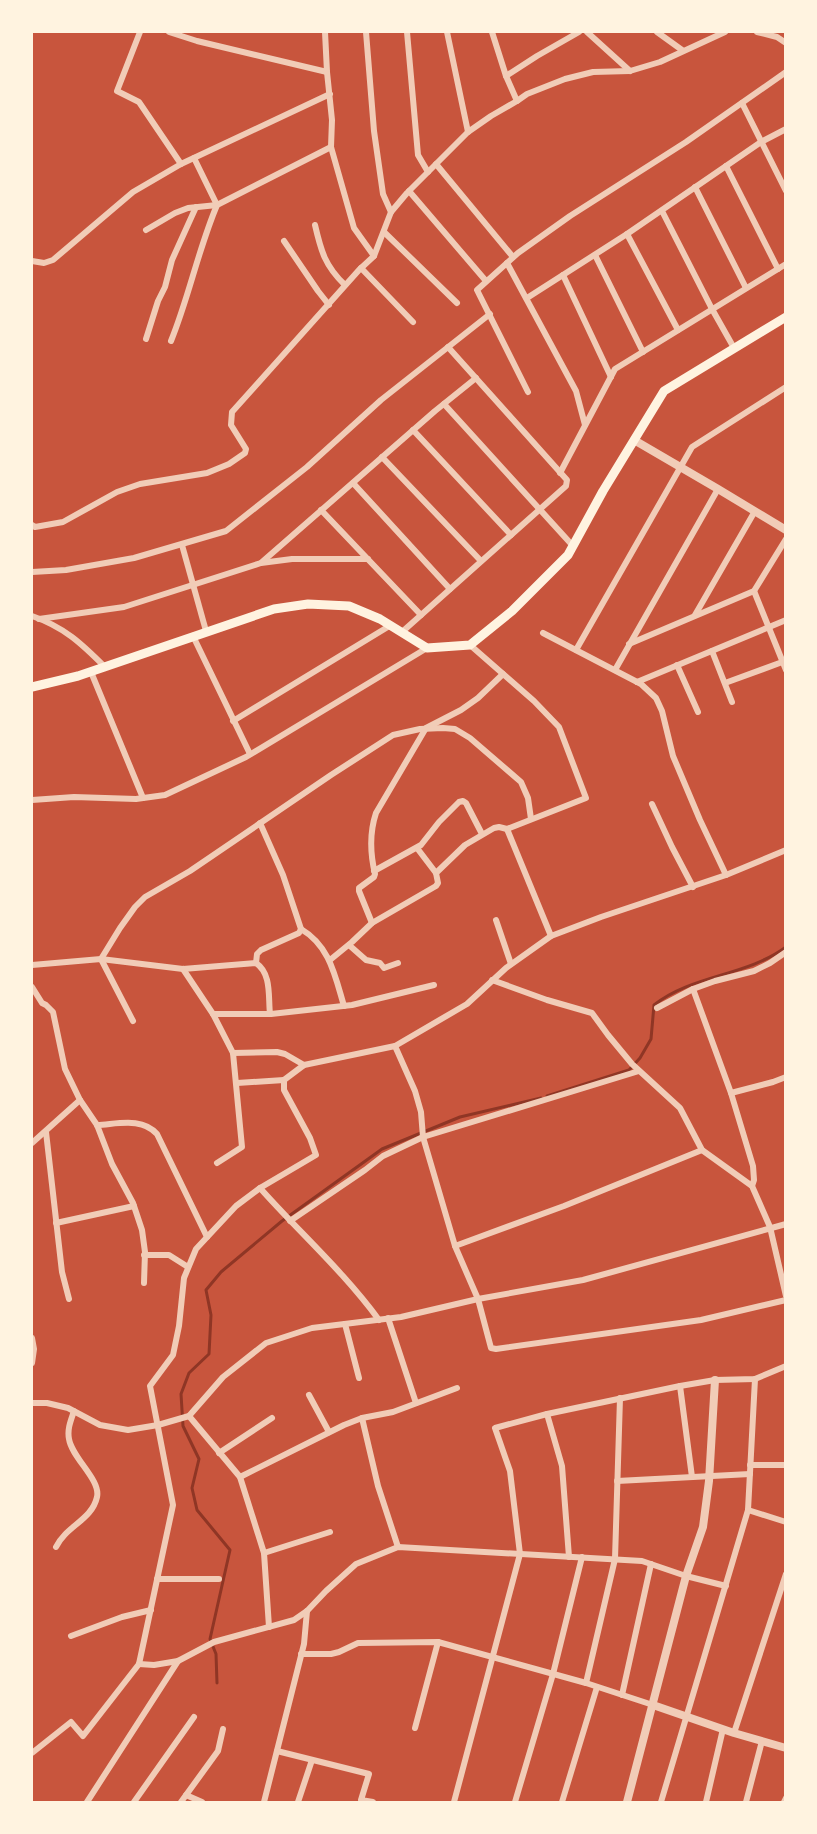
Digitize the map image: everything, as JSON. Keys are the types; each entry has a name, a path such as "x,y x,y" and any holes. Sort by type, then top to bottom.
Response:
{"main road":[{"path":"32,687 91,672 274,609 308,604 349,606 381,619 427,648 470,645 512,611 568,555 664,391 786,317"}],"street":[{"path":"140,32 117,90 139,102 181,164"},
{"path":"170,32 197,41 327,72"},
{"path":"325,32 332,120 331,147 354,228 374,256"},
{"path":"366,32 374,131 383,194 391,212"},
{"path":"407,32 418,155 428,172"},
{"path":"447,32 468,132"},
{"path":"492,32 517,102"},
{"path":"506,76 579,32"},
{"path":"587,32 630,71"},
{"path":"657,32 682,50"},
{"path":"32,525 35,527 63,522 117,492 140,484 207,473 229,464 245,453 246,448 231,425 232,412 345,285 374,256 391,212 468,132 527,94 565,79 593,72 630,71 660,62 725,32"},
{"path":"758,32 777,37 786,43"},
{"path":"528,392 477,290 513,257 591,201 686,141 786,72"},
{"path":"32,261 44,263 53,260 133,192 181,164 330,94"},
{"path":"742,103 786,191"},
{"path":"527,298 662,211 761,142 786,129"},
{"path":"146,230 175,213 196,207 217,205 331,147"},
{"path":"171,341 183,312 207,230 217,205 194,158"},
{"path":"436,164 513,257"},
{"path":"726,166 778,269"},
{"path":"695,187 746,288"},
{"path":"409,191 486,281"},
{"path":"146,339 172,260 196,207"},
{"path":"662,211 734,348"},
{"path":"315,225 326,263 345,285"},
{"path":"384,232 457,303"},
{"path":"627,234 678,330"},
{"path":"284,241 329,305"},
{"path":"595,255 643,352"},
{"path":"507,263 576,391 585,426"},
{"path":"560,473 615,369 786,264"},
{"path":"361,268 413,322"},
{"path":"563,275 611,377"},
{"path":"32,572 66,570 134,558 226,531 307,467 381,400 490,314"},
{"path":"402,632 566,486 567,480 448,347"},
{"path":"261,563 476,378"},
{"path":"576,650 692,447 786,387"},
{"path":"444,404 573,546"},
{"path":"413,430 511,535"},
{"path":"634,440 786,530"},
{"path":"382,457 482,561"},
{"path":"352,483 450,589"},
{"path":"615,670 718,489"},
{"path":"321,510 421,615"},
{"path":"694,616 754,511"},
{"path":"629,644 754,591 786,539"},
{"path":"182,545 206,631"},
{"path":"39,619 124,607 261,563 292,559 368,559"},
{"path":"754,591 786,670"},
{"path":"32,616 48,621 77,639 105,667"},
{"path":"637,682 786,620"},
{"path":"233,721 391,626"},
{"path":"543,633 637,682 656,698 662,711 673,756 726,875"},
{"path":"193,636 250,754"},
{"path":"436,873 465,845 482,834 499,827 507,829 586,798 558,727 534,701 470,645"},
{"path":"32,800 74,797 143,798 165,795 250,754 427,648"},
{"path":"712,651 732,702"},
{"path":"725,683 784,661"},
{"path":"677,665 698,712"},
{"path":"91,672 143,798"},
{"path":"372,923 359,888 374,877 370,847 376,813 426,728 478,698 503,674"},
{"path":"101,960 120,928 145,897 190,871 393,735 426,728 455,729 470,738 521,782 528,798 531,819"},
{"path":"374,871 417,848 459,802 465,803 482,834"},
{"path":"652,804 693,887"},
{"path":"260,823 283,876 301,929 330,960 344,1006"},
{"path":"507,829 551,936"},
{"path":"330,960 372,923 438,884 436,873 417,848"},
{"path":"237,1083 284,1080 304,1065 395,1046 467,1004 511,964 551,936 726,875 786,850"},
{"path":"496,920 511,964"},
{"path":"256,963 257,954 261,950 299,933 301,929"},
{"path":"349,945 366,960 378,962 384,968 398,963"},
{"path":"657,1008 693,989 754,971 786,952"},
{"path":"101,960 133,1021"},
{"path":"32,965 101,960 183,969 256,963 265,972 270,1014"},
{"path":"183,969 213,1014 232,1053 243,1147 217,1163"},
{"path":"492,980 592,1013 636,1068 680,1108 702,1150 752,1186 770,1227 786,1296"},
{"path":"213,1014 270,1014 344,1006 434,985"},
{"path":"32,987 42,1003 52,1012 65,1069 80,1100 97,1125 112,1164 134,1206 142,1230 144,1283"},
{"path":"693,989 731,1094 753,1166 752,1186"},
{"path":"32,1005 42,1003"},
{"path":"395,1046 415,1091 421,1112 422,1133 455,1246 478,1299 489,1346 493,1349 700,1320 786,1300"},
{"path":"232,1053 277,1052 304,1065"},
{"path":"288,1219 422,1133 636,1068"},
{"path":"731,1094 786,1077"},
{"path":"32,1753 71,1722 83,1736 139,1664 173,1505 150,1386 172,1355 179,1326 184,1278 195,1250 236,1206 260,1188 316,1155 310,1138 284,1090 284,1080"},
{"path":"32,1143 80,1100"},
{"path":"97,1125 142,1124 150,1127 157,1134 207,1237"},
{"path":"45,1132 62,1272 69,1299"},
{"path":"455,1246 564,1206 702,1150"},
{"path":"260,1188 359,1293 379,1320"},
{"path":"56,1223 134,1206"},
{"path":"32,1403 47,1403 74,1411 100,1425 128,1430 158,1425 188,1416 223,1377 266,1343 312,1328 379,1320 583,1280 786,1224"},
{"path":"144,1255 169,1255 188,1267"},
{"path":"388,1318 416,1403"},
{"path":"345,1324 360,1378"},
{"path":"32,1338 34,1349 32,1363"},
{"path":"454,1803 520,1554 510,1471 495,1428 547,1414 680,1386 715,1380 755,1379 786,1366"},
{"path":"661,1803 748,1510 755,1379"},
{"path":"627,1803 686,1576 702,1527 709,1476 715,1380"},
{"path":"680,1386 692,1477"},
{"path":"240,1477 362,1418 393,1412 457,1388"},
{"path":"309,1395 329,1432"},
{"path":"586,1683 615,1559 620,1398"},
{"path":"56,1547 68,1530 88,1515 95,1505 98,1494 93,1480 71,1447 68,1432 74,1411"},
{"path":"547,1414 562,1466 569,1557"},
{"path":"188,1416 240,1477 264,1553 269,1627"},
{"path":"219,1453 272,1418"},
{"path":"362,1418 378,1486 398,1547"},
{"path":"750,1465 786,1464"},
{"path":"617,1481 750,1474"},
{"path":"748,1510 786,1522"},
{"path":"264,1553 330,1532"},
{"path":"139,1664 154,1665 178,1661 211,1644 294,1620 307,1611 356,1564 398,1547 642,1561 686,1576 726,1586"},
{"path":"515,1803 553,1674 582,1557"},
{"path":"622,1695 651,1564"},
{"path":"734,1733 786,1574"},
{"path":"157,1579 219,1579"},
{"path":"71,1636 122,1617 151,1610"},
{"path":"264,1803 301,1654 307,1611"},
{"path":"301,1654 339,1652 358,1643 438,1642 586,1683 734,1733 785,1745"},
{"path":"415,1728 438,1642"},
{"path":"87,1803 178,1661"},
{"path":"562,1803 597,1687"},
{"path":"134,1803 194,1717"},
{"path":"181,1803 218,1751 223,1729"},
{"path":"706,1803 723,1729"},
{"path":"746,1803 762,1741"},
{"path":"277,1751 369,1774 361,1800 373,1803"},
{"path":"298,1803 312,1760"},
{"path":"186,1795 202,1803"}],"waterway":[{"path":"547,1096 629,1070 640,1058 651,1039 654,1005 685,987 754,964 786,947"},
{"path":"217,1683 216,1654 210,1639 230,1550 197,1510 192,1488 199,1459 183,1426 181,1394 189,1373 209,1354 211,1315 206,1290 221,1272 282,1221 382,1149 460,1117 541,1098"}]}
